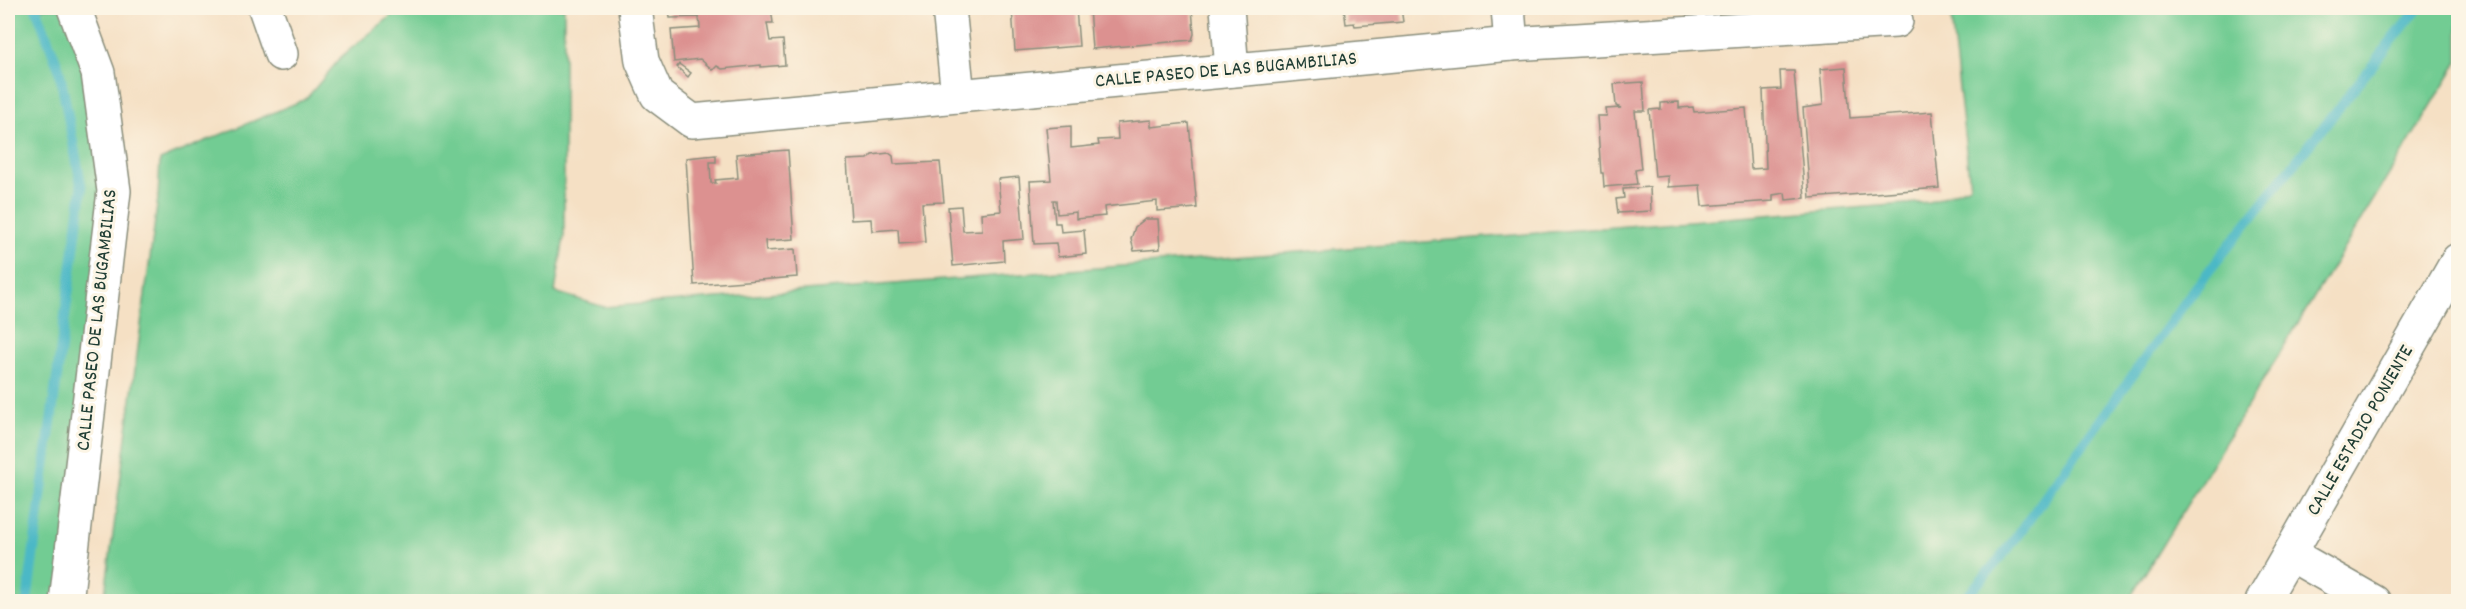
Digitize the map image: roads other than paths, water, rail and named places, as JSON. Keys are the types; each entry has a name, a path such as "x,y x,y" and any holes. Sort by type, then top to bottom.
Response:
{"street":[{"name":"CALLE PASEO DE LAS BUGAMBILIAS","path":"66,602 114,190 98,73 74,8"},
{"path":"265,8 281,54"},
{"name":"CALLE PASEO DE LAS BUGAMBILIAS","path":"635,8 642,61 657,95 692,121 1778,17 1896,21"},
{"path":"949,8 958,96"},
{"path":"1227,8 1232,70"},
{"path":"1508,8 1510,44"},
{"name":"CALLE ESTADIO PONIENTE","path":"2262,602 2458,260"},
{"path":"2290,554 2374,602"}],"waterway":[{"path":"27,602 82,189 59,69 36,8"},
{"path":"1962,602 2007,550 2197,286 2418,8"}]}
